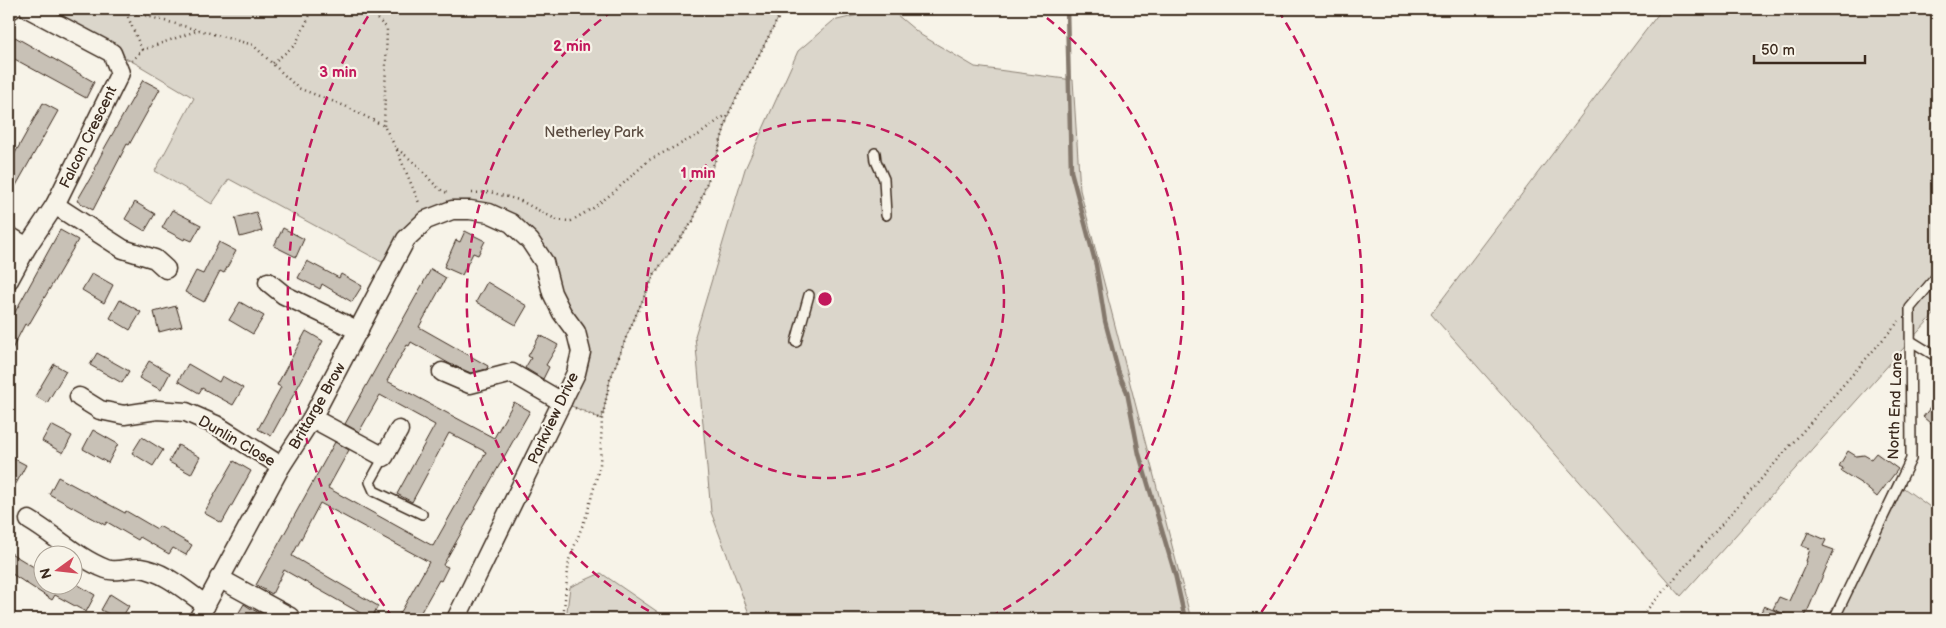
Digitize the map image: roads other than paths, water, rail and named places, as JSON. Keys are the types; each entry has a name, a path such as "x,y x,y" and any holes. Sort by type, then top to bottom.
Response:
{"street":[{"name":"Falcon Crescent","path":"9,280 27,247 54,205 120,73 112,53 29,9"},
{"name":"Brittarge Brow","path":"202,612 281,466 312,418 406,239 426,220 454,202"},
{"name":"Parkview Drive","path":"454,202 470,210 489,213 511,223 530,241 544,262 552,293 562,313 576,332 581,352 576,373 456,619"},
{"path":"54,205 123,250 155,259 166,269"},
{"path":"9,236 27,247"},
{"path":"268,282 284,295 359,331"},
{"path":"442,372 470,384 512,373 562,402"},
{"name":"Dunlin Close","path":"79,397 100,410 124,416 157,410 186,412 216,425 281,466"},
{"path":"312,418 384,457 399,430"},
{"path":"28,520 48,531 86,561 109,570 140,568 164,576 202,612"},
{"path":"220,578 295,618"}],"lane":[{"path":"875,153 876,161 884,179 886,215"},
{"name":"North End Lane","path":"1834,619 1911,460 1910,308 1937,276"},
{"path":"796,342 809,295"},
{"path":"1911,340 1937,357"},
{"path":"384,457 370,482 374,490 422,514"}],"waterway":[{"path":"1067,9 1071,171 1096,265 1105,321 1119,374 1127,392 1139,454 1175,574 1185,619"}],"park label":[{"name":"Netherley Park","path":"594,132"}]}
